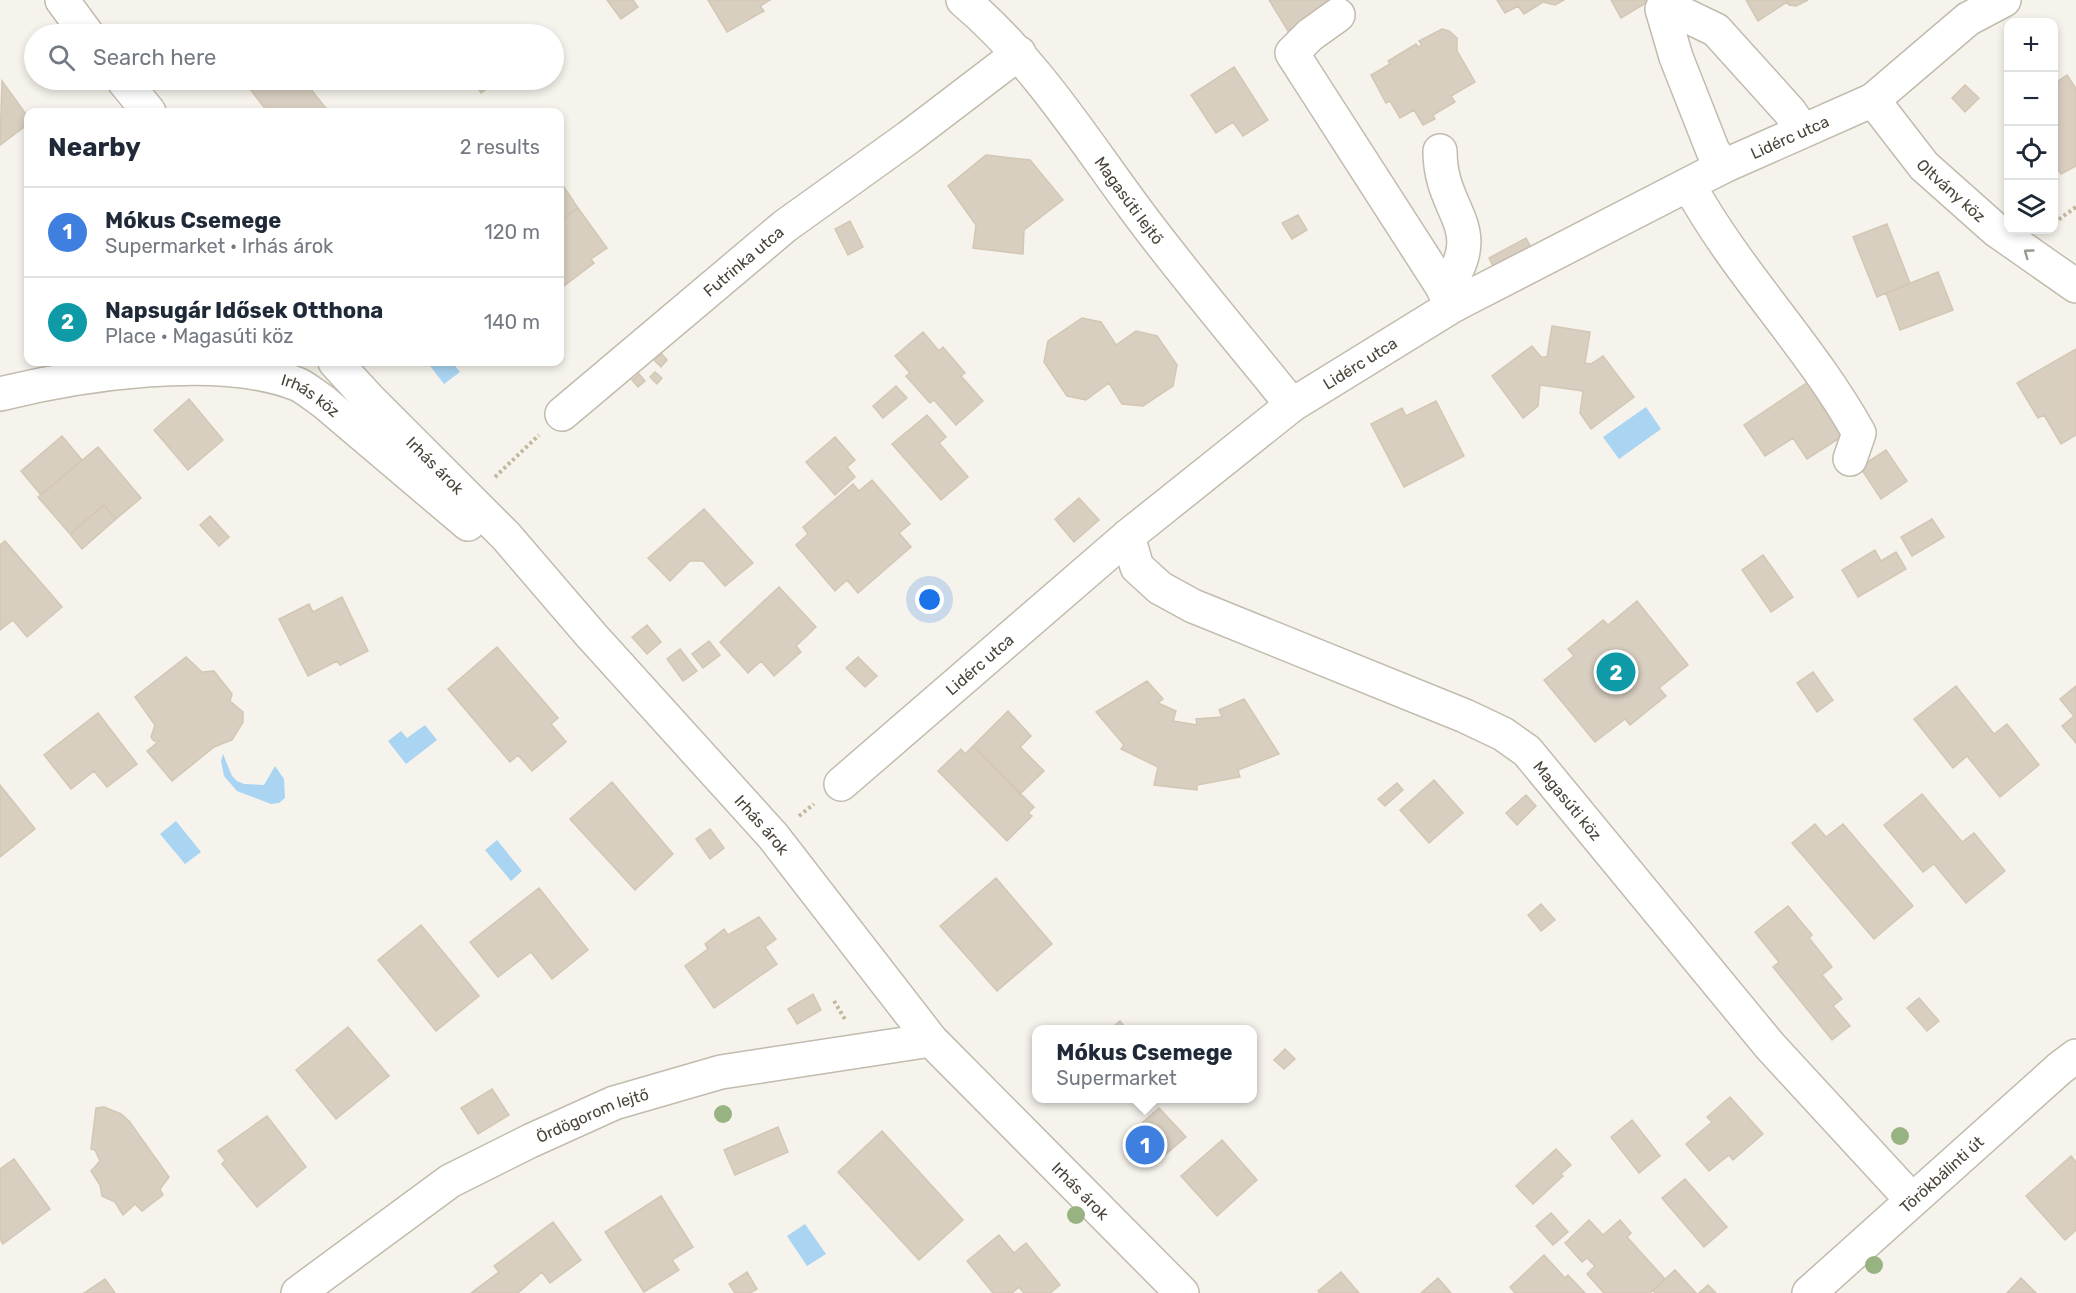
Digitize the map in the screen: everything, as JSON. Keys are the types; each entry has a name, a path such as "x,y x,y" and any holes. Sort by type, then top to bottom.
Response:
{"street":[{"path":"62,0 80,24"},
{"name":"Magasúti lejtő","path":"963,0 995,27 1018,53 1135,208 1292,405"},
{"name":"Lidérc utca","path":"841,784 1128,536 1292,405 1449,298 1689,185 1724,166 1873,100 1963,10 2004,0"},
{"path":"1724,166 1713,151 1676,57 1662,9 1688,16 1716,30 1790,112 1802,130"},
{"path":"1338,15 1310,35 1292,53 1449,298"},
{"name":"Futrinka utca","path":"562,414 785,226 909,137 1018,53"},
{"path":"131,90 146,108"},
{"name":"Oltvány köz","path":"1873,100 1924,166 1996,230 2076,286"},
{"path":"1440,151 1440,168 1448,198 1464,228 1465,246 1449,298"},
{"path":"1689,185 1708,220 1738,264 1845,407 1859,433 1850,459"},
{"name":"Irhás árok","path":"340,366 369,399 506,536 773,836 931,1040 1182,1293"},
{"name":"Irhás köz","path":"0,394 121,374 191,369 239,370 298,385 324,402 474,530 506,536"},
{"name":"Magasúti köz","path":"1128,536 1137,567 1160,588 1185,601 1465,716 1503,734 1527,751 1770,1046 1912,1200"},
{"name":"Ördögorom lejtő","path":"298,1293 450,1181 614,1103 673,1084 721,1072 931,1040"},
{"name":"Törökbálinti út","path":"1809,1293 2076,1056"}],"path":[{"path":"2058,220 2076,207"},
{"path":"492,480 562,414"},
{"path":"790,823 841,784"}],"water":[{"path":"430,366 455,366 460,372 444,384"},
{"path":"1646,407 1661,429 1619,459 1603,437"},
{"path":"425,725 437,740 406,764 388,741 401,731 407,738"},
{"path":"223,754 232,776 244,784 264,785 275,766 284,779 285,798 279,803 271,804 237,791 224,776 221,761"},
{"path":"176,821 201,852 185,864 160,834"},
{"path":"497,840 522,871 511,881 485,850"},
{"path":"805,1224 826,1254 807,1266 787,1236"}],"building":[{"path":"607,0 633,0 638,7 621,19"},
{"path":"708,0 770,0 760,6 764,11 727,32"},
{"path":"1269,0 1337,0 1288,31"},
{"path":"1497,0 1564,0 1555,5 1543,2 1524,14 1518,6 1505,13"},
{"path":"1611,0 1651,0 1621,18"},
{"path":"1746,0 1808,0 1796,6 1789,5 1787,2 1758,21"},
{"path":"1442,29 1449,31 1457,38 1457,51 1475,82 1451,96 1455,102 1433,115 1435,119 1423,125 1414,110 1400,118 1390,101 1386,103 1371,75 1390,64 1388,61 1416,44 1418,47 1422,45 1419,41"},
{"path":"1234,67 1268,120 1243,136 1233,122 1216,133 1191,95"},
{"path":"2067,75 2076,89 2076,166 2061,174 2058,170 2058,81"},
{"path":"2,81 24,111 24,127 0,145"},
{"path":"1965,85 1979,98 1965,112 1952,98"},
{"path":"251,90 311,90 326,108 265,108"},
{"path":"986,155 1030,160 1063,200 1024,230 1023,254 973,248 976,225 948,186"},
{"path":"564,187 578,208 564,218"},
{"path":"578,208 607,248 591,259 594,263 564,286 564,218"},
{"path":"1298,215 1307,230 1292,239 1282,223"},
{"path":"850,221 863,247 848,255 835,229"},
{"path":"1887,224 1910,283 1877,297 1853,237"},
{"path":"1526,238 1533,251 1495,270 1489,258"},
{"path":"1938,272 1953,310 1900,330 1886,293"},
{"path":"1082,318 1101,322 1116,345 1136,331 1157,336 1177,365 1173,386 1143,406 1122,404 1109,383 1086,400 1067,396 1044,362 1048,341"},
{"path":"1552,326 1590,332 1585,363 1591,364 1603,356 1634,397 1591,429 1580,413 1583,391 1540,385 1538,406 1523,418 1492,376 1532,346 1541,357 1547,357"},
{"path":"923,332 939,351 943,347 965,373 961,376 983,401 956,425 934,400 930,403 906,376 910,373 895,356"},
{"path":"2076,349 2076,435 2061,444 2044,415 2038,418 2017,383"},
{"path":"661,353 667,360 661,367 654,360"},
{"path":"655,372 662,378 657,384 650,377"},
{"path":"639,374 645,381 638,387 632,380"},
{"path":"1811,380 1846,434 1807,459 1793,438 1765,456 1744,425"},
{"path":"896,386 907,398 883,418 873,406"},
{"path":"189,399 223,440 188,470 154,430"},
{"path":"1436,401 1464,456 1404,487 1371,424 1402,408 1406,416"},
{"path":"927,415 946,437 939,443 968,477 941,500 892,444"},
{"path":"62,436 82,460 41,495 21,471"},
{"path":"835,437 855,460 847,467 855,477 835,495 806,462"},
{"path":"98,447 141,498 116,519 104,505 70,534 38,497"},
{"path":"1886,450 1907,481 1881,499 1860,467"},
{"path":"872,480 910,524 899,533 911,547 858,593 847,580 835,591 796,545 808,534 803,527 853,484 859,491"},
{"path":"1079,498 1099,520 1074,542 1055,519"},
{"path":"104,505 116,519 82,549 70,534"},
{"path":"704,509 753,563 725,586 703,561 690,561 670,581 648,558"},
{"path":"210,516 229,537 219,546 200,525"},
{"path":"1932,519 1944,537 1912,556 1901,537"},
{"path":"5,541 62,607 27,637 13,620 0,630 0,545"},
{"path":"1875,550 1881,561 1896,552 1906,569 1858,597 1842,570"},
{"path":"1763,555 1793,597 1771,612 1742,570"},
{"path":"779,587 816,627 796,646 801,652 774,676 761,661 748,673 720,642"},
{"path":"342,597 368,651 340,665 337,661 308,676 279,619 309,604 313,612"},
{"path":"1637,601 1688,665 1659,688 1666,696 1630,725 1625,719 1595,742 1544,680 1574,656 1568,649 1603,620 1608,625"},
{"path":"647,625 661,642 647,654 632,637"},
{"path":"709,641 720,655 703,668 692,654"},
{"path":"497,647 558,718 551,724 566,742 532,771 518,755 510,762 448,689"},
{"path":"680,649 697,671 683,681 667,659"},
{"path":"186,657 202,672 214,671 232,694 230,701 243,712 243,722 232,740 214,747 172,781 147,751 159,741 154,741 151,737 155,725 135,697"},
{"path":"858,657 877,676 865,687 846,668"},
{"path":"1813,672 1833,700 1817,712 1797,683"},
{"path":"1147,681 1163,699 1158,703 1176,711 1173,721 1197,725 1196,719 1222,717 1219,710 1244,699 1279,754 1238,770 1240,777 1197,785 1197,790 1154,785 1158,767 1121,749 1124,745 1096,712"},
{"path":"1956,686 1994,734 2007,724 2039,765 2000,797 1967,756 1953,768 1914,719"},
{"path":"2076,686 2076,743 2062,726 2074,716 2060,699"},
{"path":"1008,711 1031,736 1020,747 1044,771 1020,794 973,746"},
{"path":"98,713 137,764 107,787 94,771 71,789 44,755"},
{"path":"973,746 1034,807 1028,813 1032,816 1007,841 938,771 961,749 965,754"},
{"path":"1434,780 1463,813 1429,843 1400,810"},
{"path":"612,782 673,854 635,890 570,819"},
{"path":"1397,783 1403,790 1385,806 1378,799"},
{"path":"0,785 35,829 0,857"},
{"path":"1922,794 1962,842 1974,833 2005,871 1966,903 1934,864 1923,872 1884,825"},
{"path":"1526,795 1536,806 1517,825 1506,813"},
{"path":"1815,824 1826,837 1843,824 1913,906 1874,939 1792,843"},
{"path":"710,829 724,848 710,859 696,839"},
{"path":"996,878 1052,944 997,991 940,926"},
{"path":"539,888 588,950 552,979 531,952 498,977 470,942"},
{"path":"1541,904 1555,920 1541,931 1528,915"},
{"path":"1788,906 1812,935 1809,938 1832,967 1822,975 1842,999 1833,1006 1850,1026 1832,1040 1773,967 1779,962 1755,932"},
{"path":"759,917 776,939 765,947 777,964 714,1008 685,966 708,949 705,944 724,929 728,935"},
{"path":"421,925 479,996 436,1031 378,960"},
{"path":"813,994 821,1010 797,1024 788,1009"},
{"path":"1919,998 1939,1021 1927,1031 1907,1008"},
{"path":"348,1027 389,1076 336,1119 296,1070"},
{"path":"1285,1049 1295,1059 1284,1069 1274,1060"},
{"path":"492,1089 509,1115 478,1134 461,1108"},
{"path":"1730,1097 1763,1134 1733,1160 1729,1155 1709,1171 1686,1144 1712,1122 1707,1117"},
{"path":"104,1107 121,1114 129,1121 169,1177 160,1189 163,1195 142,1211 135,1204 123,1215 115,1202 102,1196 100,1185 91,1171 100,1161 95,1150 91,1149 96,1108"},
{"path":"1159,1108 1186,1137 1153,1165 1128,1135"},
{"path":"267,1116 306,1167 257,1207 222,1164 225,1160 218,1151"},
{"path":"1632,1120 1660,1156 1639,1173 1611,1137"},
{"path":"778,1127 788,1152 735,1175 724,1150"},
{"path":"882,1131 963,1220 919,1260 838,1172"},
{"path":"1222,1140 1257,1180 1217,1216 1181,1176"},
{"path":"1556,1149 1571,1165 1561,1174 1563,1176 1533,1204 1516,1186"},
{"path":"2071,1156 2076,1162 2076,1230 2065,1240 2026,1196"},
{"path":"14,1159 50,1209 3,1244 0,1239 0,1169"},
{"path":"1685,1179 1727,1227 1704,1247 1662,1198"},
{"path":"661,1196 693,1247 672,1260 679,1270 644,1292 605,1232"},
{"path":"1551,1213 1568,1232 1553,1245 1536,1226"},
{"path":"1589,1220 1603,1235 1620,1220 1631,1233 1627,1237 1665,1279 1650,1293 1604,1293 1587,1274 1595,1266 1587,1258 1582,1262 1565,1243"},
{"path":"553,1222 581,1260 550,1283 542,1272 518,1293 471,1293 499,1272 494,1266"},
{"path":"999,1235 1014,1253 1026,1243 1060,1285 1050,1293 1024,1293 1019,1287 1012,1293 993,1293 967,1261"},
{"path":"1544,1255 1565,1278 1568,1275 1585,1293 1515,1293 1510,1287"},
{"path":"1675,1270 1696,1293 1655,1293 1653,1290"},
{"path":"747,1272 757,1289 750,1293 735,1293 729,1284"},
{"path":"1341,1272 1359,1293 1319,1293 1318,1291"},
{"path":"1438,1278 1451,1293 1421,1293"},
{"path":"2021,1278 2036,1293 2007,1293"},
{"path":"105,1279 115,1293 84,1293"},
{"path":"1708,1285 1716,1293 1699,1293"}],"place":[{"name":"Napsugár Idősek Otthona","path":"1616,672"},
{"name":"Mókus Csemege","path":"1145,1145"}]}
